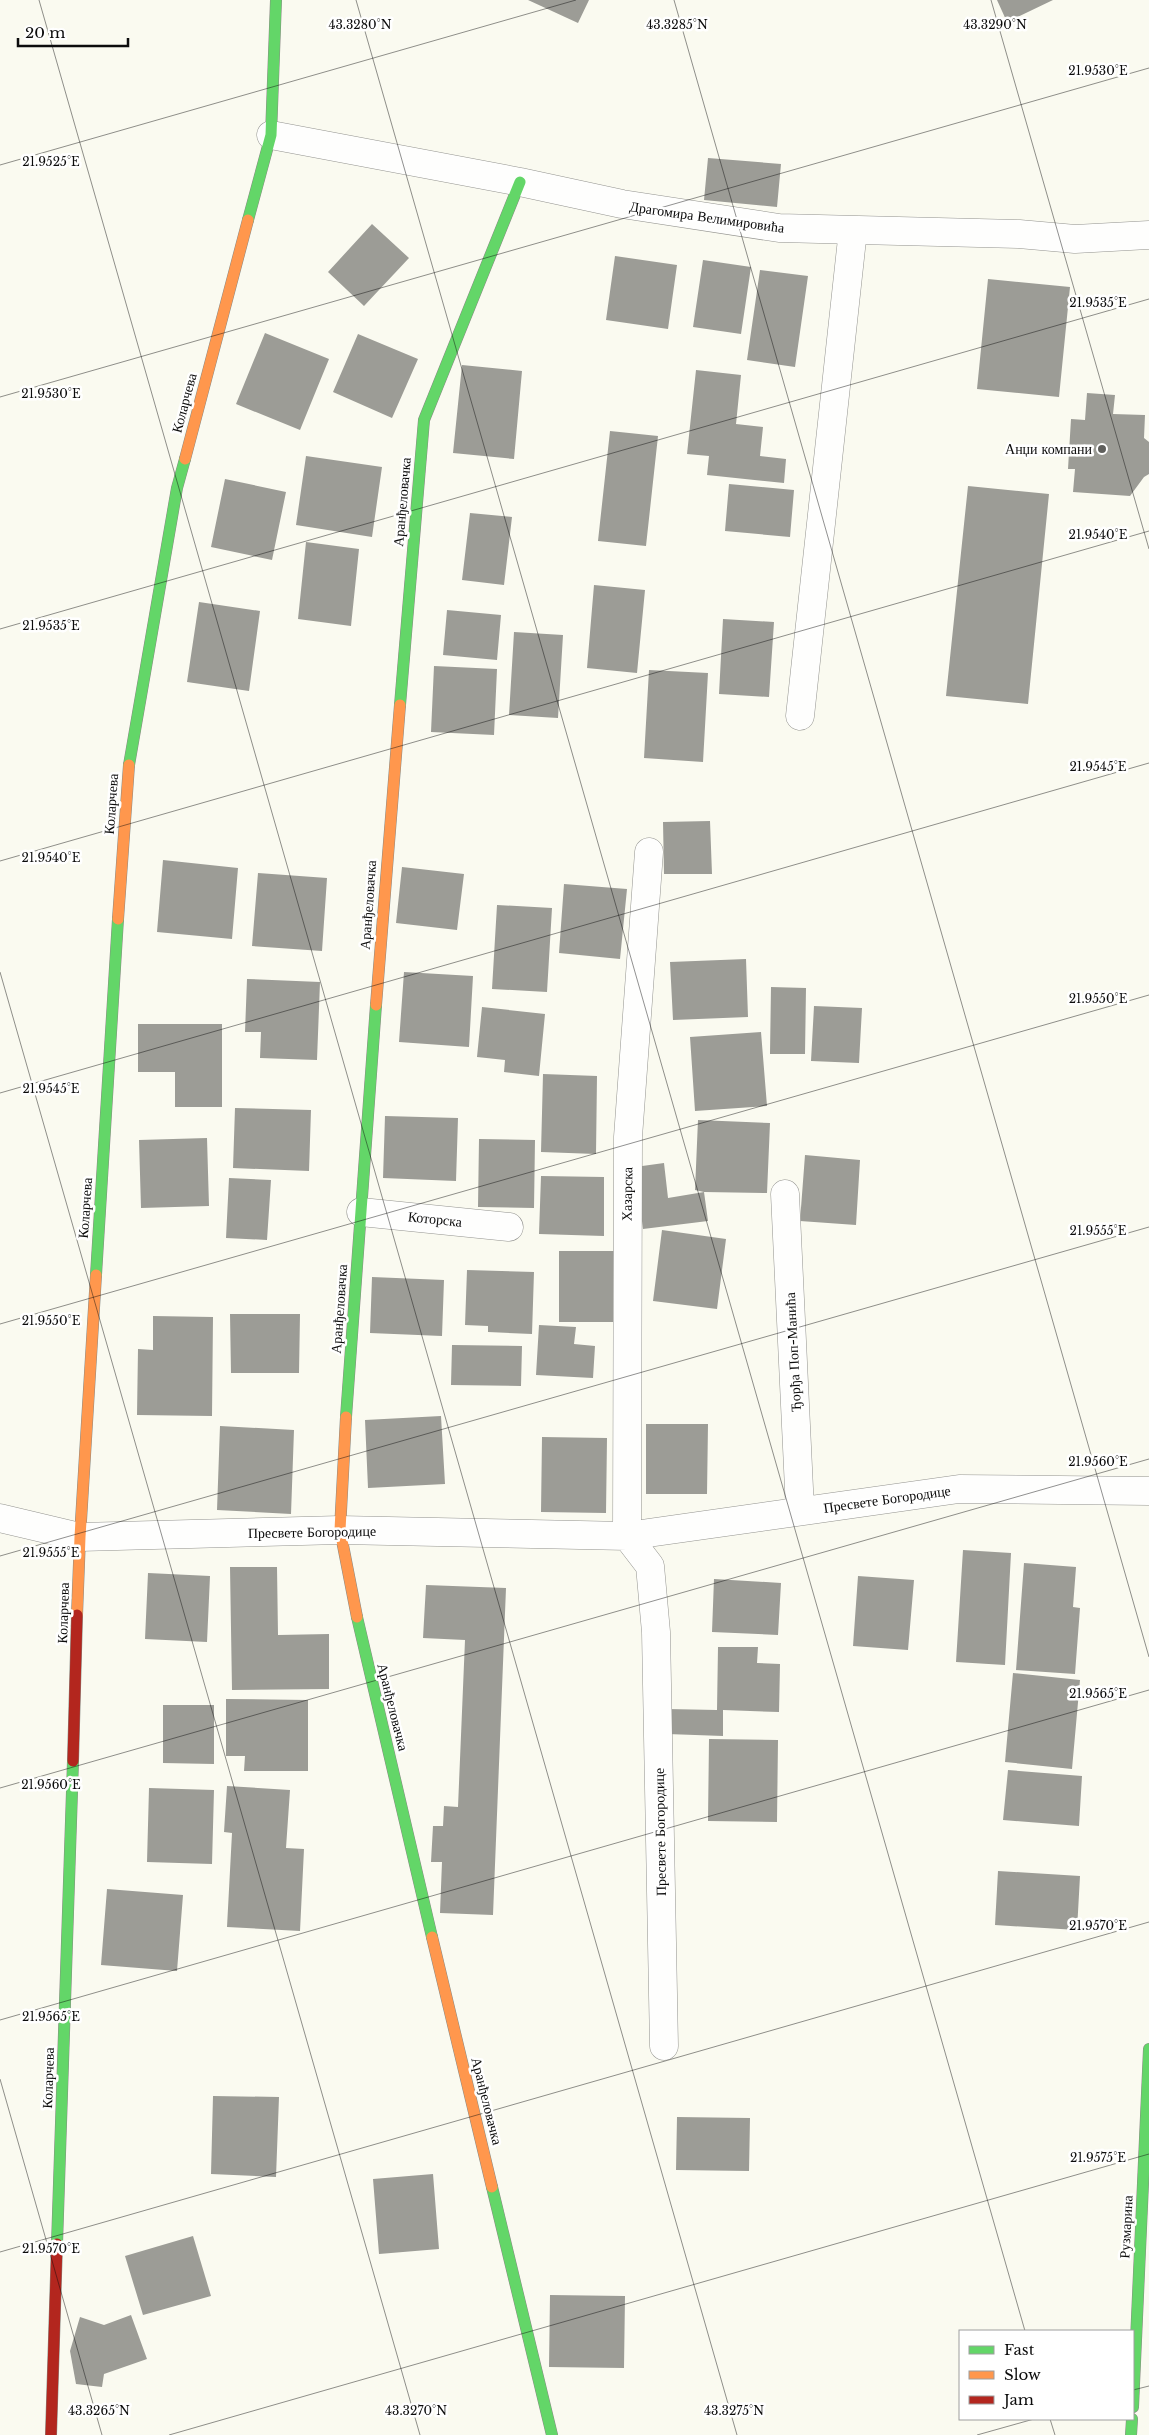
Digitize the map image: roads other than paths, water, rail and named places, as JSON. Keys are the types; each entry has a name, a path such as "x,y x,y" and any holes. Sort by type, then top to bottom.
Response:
{"street":[{"name":"Коларчева","path":"51,2435 80,1537 127,776 177,488 271,135 276,0"},
{"name":"Драгомира Велимировића","path":"271,135 520,182 622,204 779,228 1019,234 1075,239 1149,235"},
{"name":"Аранђеловачка","path":"520,182 424,420 392,794 340,1530 367,1663 552,2435"},
{"path":"800,716 853,230"},
{"name":"Хазарска","path":"627,1536 628,1137 649,852"},
{"name":"Ђорђа Поп-Манића","path":"785,1194 800,1510"},
{"name":"Которска","path":"361,1212 509,1226"},
{"name":"Пресвете Богородице","path":"0,1518 80,1537 340,1530 627,1536 959,1489 1149,1491"},
{"name":"Пресвете Богородице","path":"627,1536 650,1566 656,1632 664,2046"},
{"name":"Рузмарина","path":"1134,2385 1149,2049"},
{"path":"1132,2420 1132,2435"}],"place":[{"name":"Анџи компани","path":"1102,449"}]}
